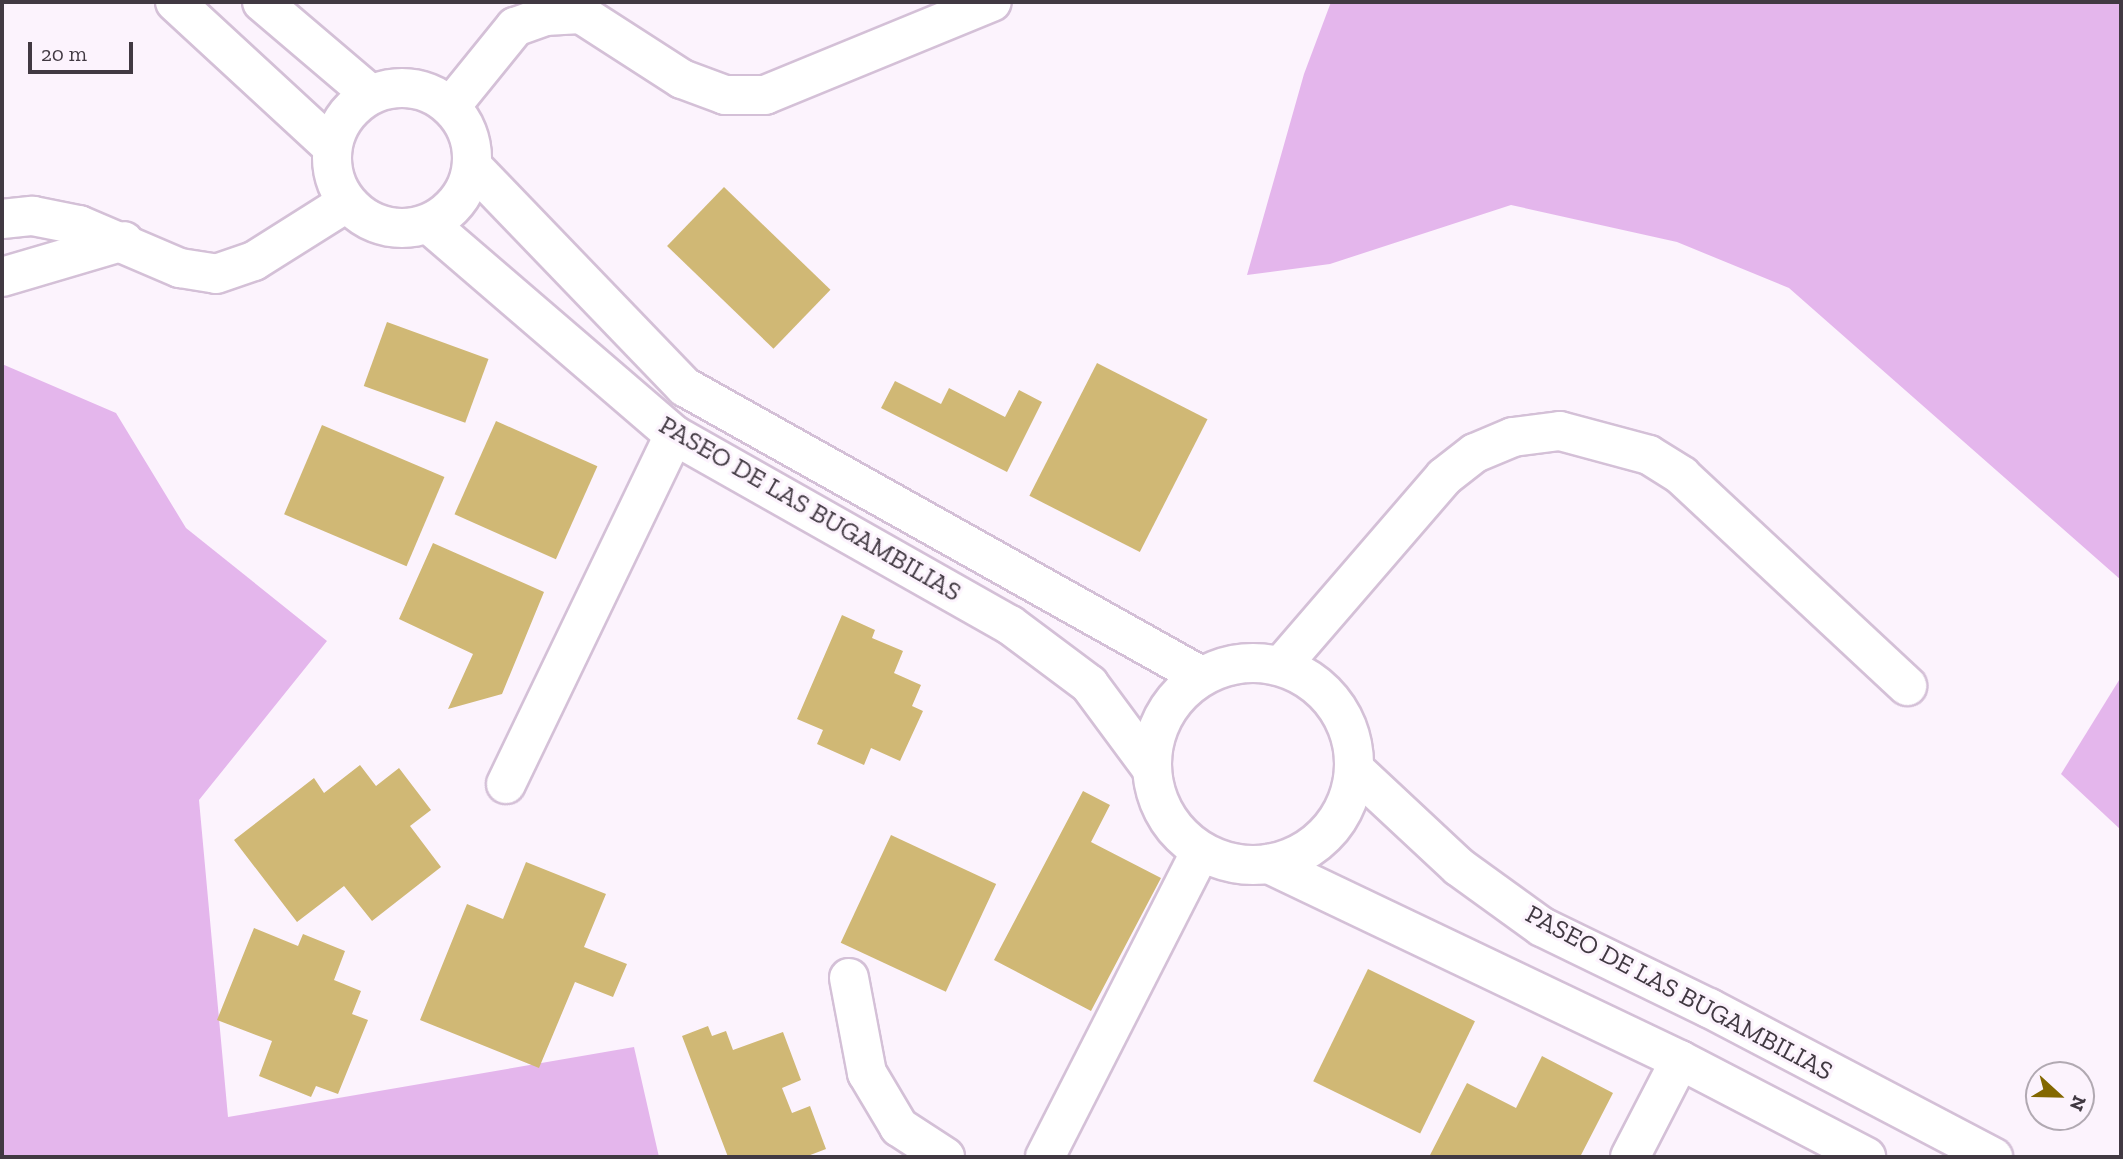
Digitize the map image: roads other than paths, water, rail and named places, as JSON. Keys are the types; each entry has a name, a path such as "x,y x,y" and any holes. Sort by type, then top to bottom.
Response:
{"street":[{"path":"175,2 331,146"},
{"path":"262,2 370,94"},
{"path":"450,106 515,27 545,16 581,14 682,79 725,95 765,95 992,2"},
{"path":"412,87 450,106 469,134 473,167 459,202 430,225 384,229 346,203 332,176 331,146 345,116 370,94 412,87"},
{"name":"PASEO DE LAS BUGAMBILIAS","path":"473,167 685,387 1201,676"},
{"path":"2,219 33,216 124,241 180,268 215,274 254,261 346,203"},
{"name":"PASEO DE LAS BUGAMBILIAS","path":"430,225 674,435 1010,625 1089,684 1152,769"},
{"path":"2,277 124,241"},
{"path":"1281,666 1444,477 1475,453 1513,437 1560,431 1649,455 1682,475 1907,686"},
{"path":"506,784 674,435"},
{"path":"1254,662 1281,666 1312,681 1336,705 1351,736 1355,770 1346,803 1328,832 1301,853 1269,864 1246,865 1201,851 1176,830 1159,801 1152,769 1164,716 1180,694 1201,676 1254,662"},
{"name":"PASEO DE LAS BUGAMBILIAS","path":"1355,770 1459,867 1542,927 1709,1008 1993,1157"},
{"path":"1045,1157 1201,851"},
{"path":"1269,864 1680,1060 1866,1157"},
{"path":"849,978 867,1073 899,1127 945,1157"},
{"path":"1630,1157 1680,1060"}]}
